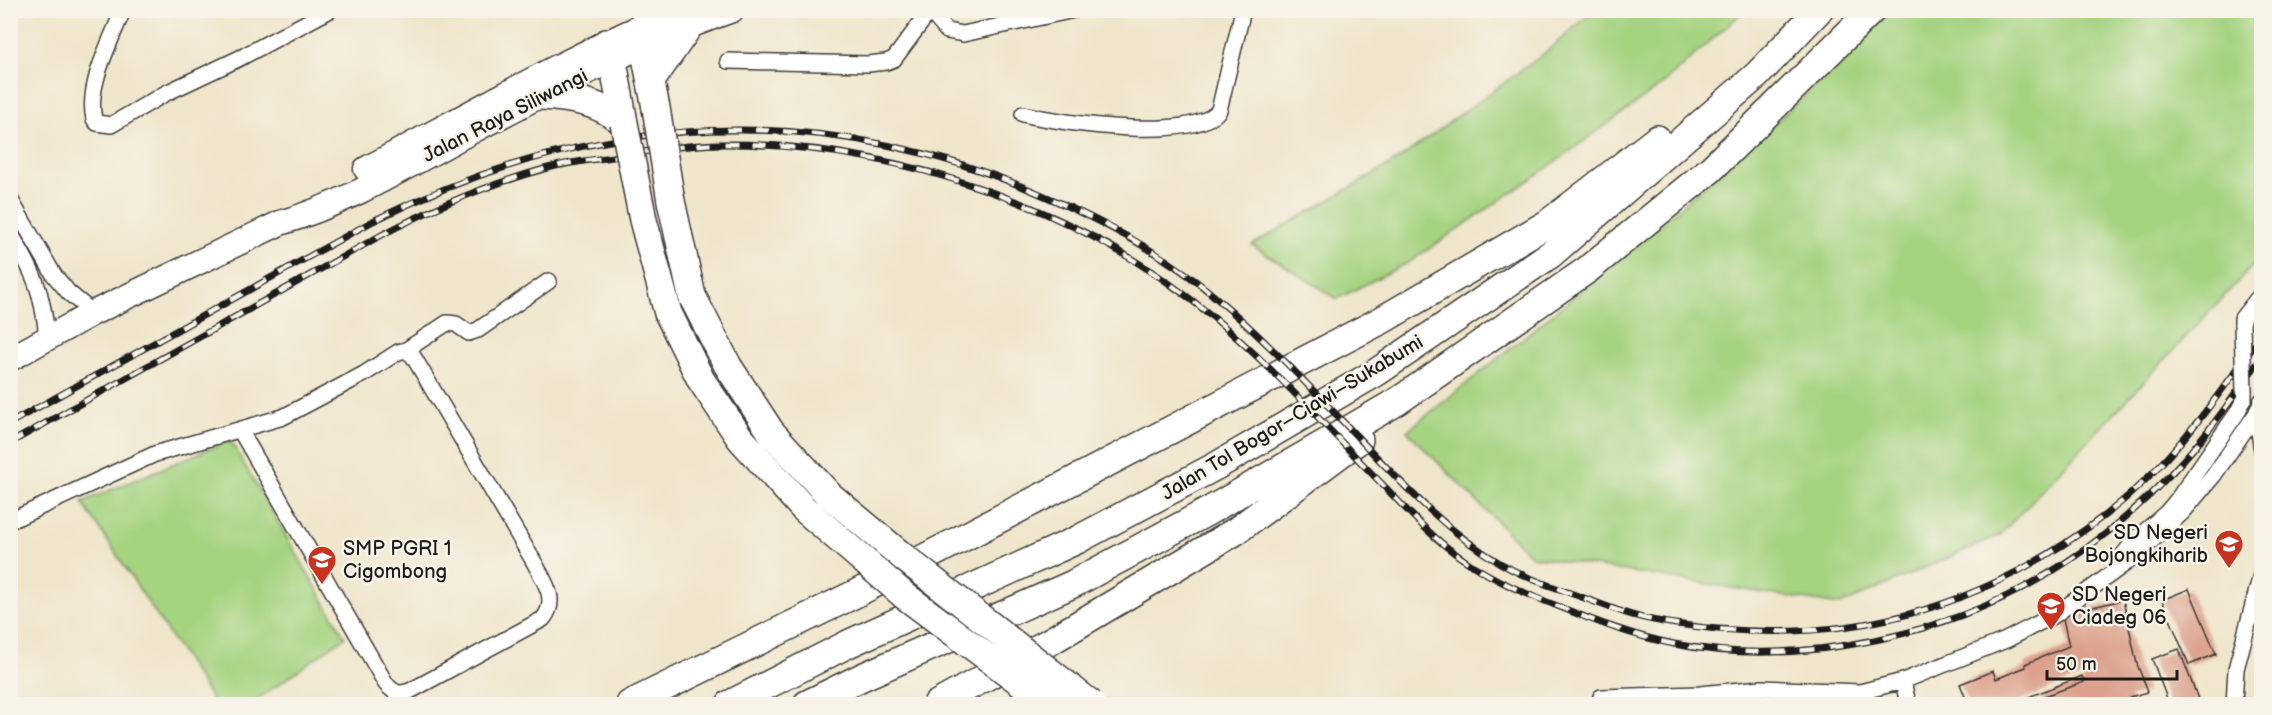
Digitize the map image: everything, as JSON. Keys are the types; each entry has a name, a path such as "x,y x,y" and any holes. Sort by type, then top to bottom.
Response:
{"highway":[{"name":"Jalan Raya Siliwangi","path":"280,223 297,208 328,189 501,95 610,52 685,18 732,10"},
{"name":"Jalan Tol Bogor–Ciawi–Sukabumi","path":"730,705 848,644 1077,540 1218,465 1377,372 1551,254 1756,75 1819,10"},
{"name":"Jalan Tol Bogor–Ciawi–Sukabumi","path":"807,705 862,677 1073,584 1207,512 1398,401 1587,270 1702,176 1872,10"},
{"path":"651,81 685,18"},
{"path":"642,36 671,201 692,296 728,366 771,432 828,494 911,563 1091,705"},
{"name":"Jalan Raya Siliwangi","path":"10,359 93,313 280,223 363,189 542,96 610,52"},
{"path":"610,52 643,220 668,314 701,380 740,438 803,508 820,523 905,596 1050,705"},
{"path":"630,705 853,595 1382,320 1547,224 1665,133 1710,92 1726,81 1756,75"},
{"path":"542,96 565,97 588,102 604,108 624,123"},
{"path":"937,705 1049,642 1236,531 1361,439 1398,401"}],"street":[{"path":"123,10 100,69 92,98 94,118 103,125 111,125 166,93 240,58 330,10"},
{"path":"728,61 868,64 886,62 894,59 929,11 947,31 963,34 1074,10"},
{"path":"1023,114 1106,126 1166,129 1193,125 1211,118 1219,110 1243,10"},
{"path":"10,199 54,275 93,313"},
{"path":"10,233 39,286 45,309 48,338"},
{"path":"10,520 155,454 269,423 364,374 447,323 456,324 469,333 478,330 549,281"},
{"path":"2103,579 2135,540 2166,513 2177,500 2237,413 2244,399 2242,318 2262,293"},
{"path":"240,430 386,684 395,693 410,691 543,619 551,605 547,589 534,562 413,356 406,350"},
{"path":"1600,697 1761,688 1860,692 1903,681 2028,630 2056,614 2133,558 2184,512 2214,475 2259,407"},
{"path":"2259,407 2256,428 2262,450"},
{"path":"2234,705 2236,669 2262,571"},
{"path":"1903,681 1908,705"}],"green space":[{"path":"1595,10 1744,11 1660,86 1540,173 1411,261 1337,299 1252,245 1396,161 1541,56"},
{"path":"1890,11 2261,11 2261,257 2000,535 1840,605 1531,556 1407,431 1594,280 1716,176 1833,68"},
{"path":"230,440 345,637 251,704 215,704 82,502"}],"building":[{"path":"2189,589 2216,654 2189,665 2162,600"},
{"path":"2123,600 2137,664 2148,692 2130,697 2133,704 2045,704 2042,697 2084,682 2082,676 2011,704 1968,704 1960,684 1993,671 1996,679 2069,646 2062,614"},
{"path":"2179,649 2200,704 2169,704 2152,659"}],"railway":[{"path":"10,423 373,221 457,184 541,156 627,138 712,130 798,132 884,145 970,167 1056,201 1118,231 1158,255 1196,281 1255,332 1431,511 1464,539 1509,568 1543,583 1643,618 1707,628 1772,631 1823,629 1874,622 1922,610 1970,594 2016,572 2061,546 2128,496 2171,453 2262,335"},
{"path":"10,443 378,237 419,216 483,189 556,166 666,149 720,144 785,147 851,155 917,169 982,188 1044,213 1104,243 1161,278 1213,317 1279,378 1431,534 1474,567 1498,580 1588,618 1645,637 1723,651 1774,652 1826,648 1878,639 1930,626 1979,608 2025,587 2088,547 2145,500 2196,446 2262,357"}],"place":[{"name":"SD Negeri Bojongkiharib","path":"2229,570"},
{"name":"SMP PGRI 1 Cigombong","path":"322,586"},
{"name":"SD Negeri Ciadeg 06","path":"2051,632"}]}
